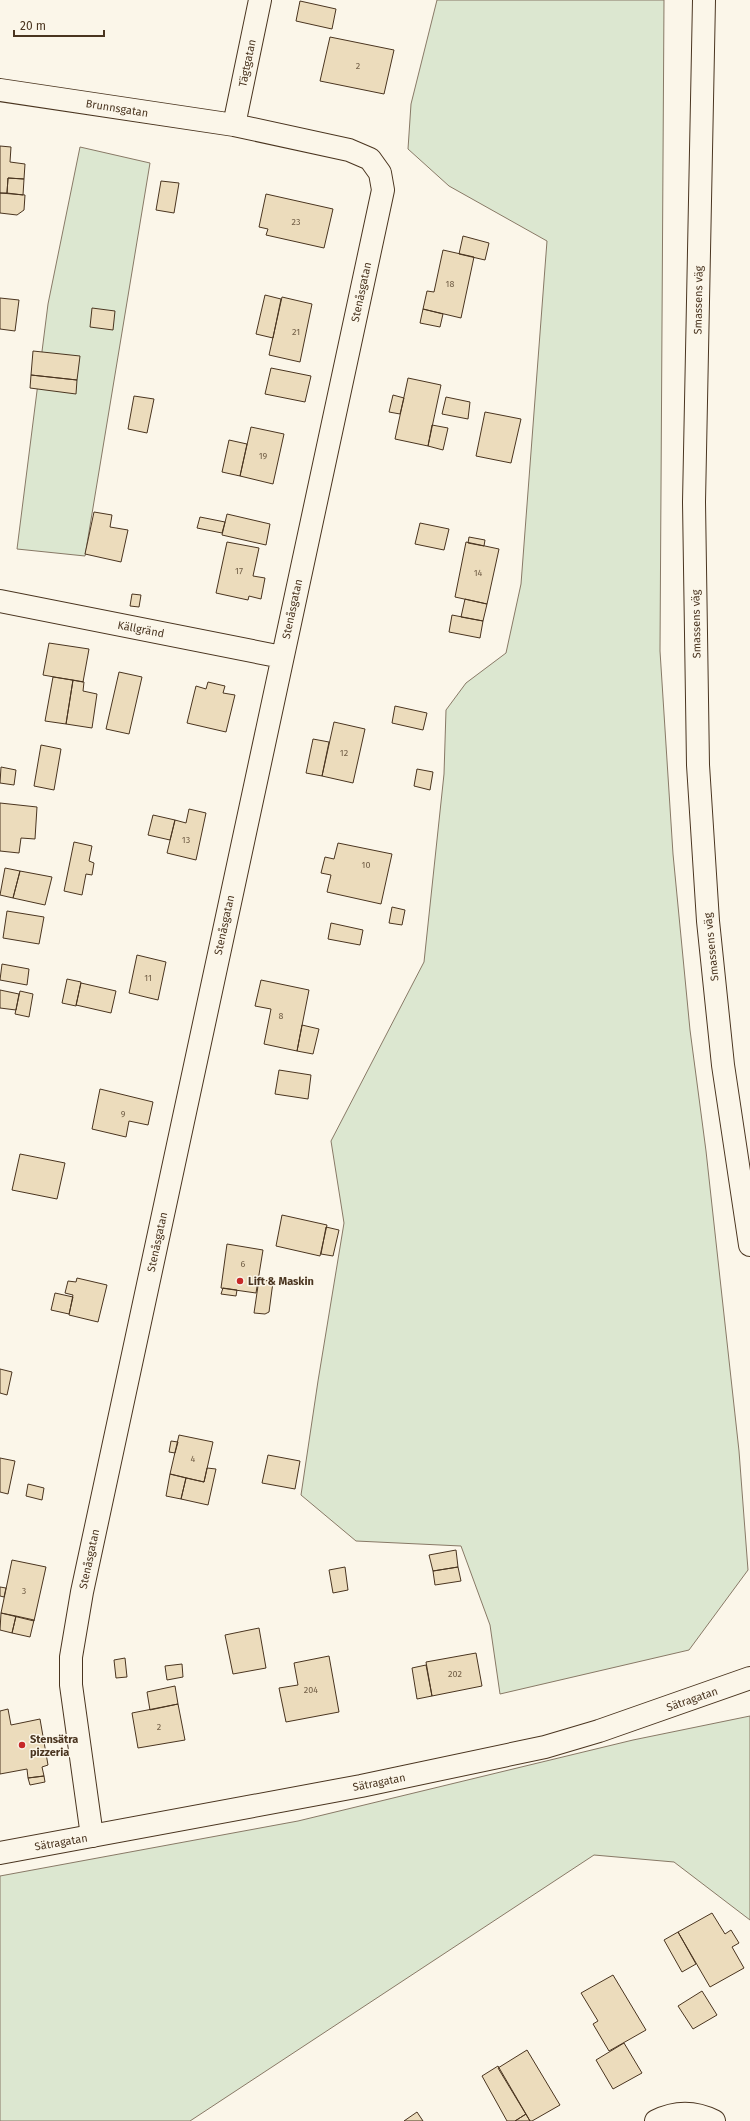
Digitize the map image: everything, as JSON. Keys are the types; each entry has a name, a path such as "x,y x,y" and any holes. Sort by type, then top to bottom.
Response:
{"street":[{"name":"Tägtgatan","path":"234,125 260,0"},
{"name":"Smassens väg","path":"704,0 694,502 698,765 709,936 724,1065 750,1245"},
{"name":"Brunnsgatan","path":"0,90 234,125"},
{"name":"Stenåsgatan","path":"92,1836 71,1685 72,1650 83,1584 383,190 380,173 370,159 349,150 234,125"},
{"name":"Källgränd","path":"0,601 282,657"},
{"name":"Sätragatan","path":"0,1853 361,1786 545,1747 599,1731 750,1678"},
{"path":"656,2121 669,2114 688,2112 714,2121"}],"green space":[{"path":"437,0 664,0 660,651 673,854 690,1030 706,1151 739,1451 748,1570 689,1650 500,1694 490,1625 461,1546 356,1541 301,1495 344,1223 331,1141 424,962 444,774 446,710 466,683 506,653 521,584 547,241 449,186 408,149 411,104"},
{"path":"80,147 150,163 85,556 17,549 48,304"},
{"path":"750,1716 750,1920 674,1862 594,1855 190,2121 0,2121 0,1876 298,1821 633,1740"}],"building":[{"path":"300,1 336,9 332,29 296,21"},
{"path":"330,37 394,50 384,94 320,81"},
{"path":"0,146 11,147 10,162 25,164 24,179 8,178 7,193 0,193"},
{"path":"8,178 24,179 23,195 7,193"},
{"path":"161,181 179,183 174,213 156,210"},
{"path":"0,193 25,195 24,210 17,215 0,213"},
{"path":"266,194 333,209 324,248 266,235 268,229 259,227"},
{"path":"463,236 489,243 485,260 459,254"},
{"path":"443,250 474,257 461,318 423,309 427,291 434,292"},
{"path":"265,295 281,299 273,338 256,334"},
{"path":"282,297 312,304 300,362 269,355"},
{"path":"0,298 19,300 15,331 0,329"},
{"path":"92,308 115,311 113,330 90,327"},
{"path":"423,309 443,314 440,327 420,323"},
{"path":"33,351 80,356 77,380 31,375"},
{"path":"271,368 311,376 305,402 265,394"},
{"path":"31,375 77,380 76,394 30,388"},
{"path":"408,378 441,385 428,446 395,439"},
{"path":"393,395 404,398 400,414 389,412"},
{"path":"134,396 154,399 147,433 128,429"},
{"path":"446,397 470,402 468,419 442,414"},
{"path":"485,412 521,419 511,463 476,456"},
{"path":"432,425 448,428 443,450 428,446"},
{"path":"251,427 284,434 273,484 240,476"},
{"path":"229,440 247,444 240,476 222,472"},
{"path":"94,512 112,515 110,527 128,530 121,562 85,554"},
{"path":"227,514 270,524 266,545 222,535"},
{"path":"200,517 225,522 222,533 197,528"},
{"path":"420,523 449,529 444,550 415,544"},
{"path":"469,537 485,540 484,546 468,543"},
{"path":"227,542 259,548 253,576 265,578 261,599 249,596 248,600 216,593"},
{"path":"466,542 499,549 487,604 455,597"},
{"path":"132,594 141,595 139,607 130,606"},
{"path":"465,599 487,604 483,621 461,617"},
{"path":"452,615 483,621 480,638 449,632"},
{"path":"49,643 89,649 83,682 43,675"},
{"path":"119,672 142,677 129,734 106,729"},
{"path":"53,677 73,680 66,724 45,721"},
{"path":"73,680 84,682 83,691 97,694 92,728 66,724"},
{"path":"208,682 225,686 223,693 235,695 226,732 187,723 196,686 206,689"},
{"path":"395,706 427,713 423,730 392,723"},
{"path":"334,722 365,729 353,783 322,776"},
{"path":"313,739 329,742 322,776 306,773"},
{"path":"41,745 61,749 54,790 34,786"},
{"path":"1,767 16,770 14,785 0,783"},
{"path":"417,769 433,772 430,790 414,786"},
{"path":"0,803 37,807 35,839 21,838 19,853 0,851"},
{"path":"189,809 206,813 196,860 167,853 175,820 186,823"},
{"path":"153,815 175,820 170,840 148,835"},
{"path":"74,842 92,846 89,861 94,863 92,875 86,874 82,895 64,891"},
{"path":"338,843 392,854 381,904 327,892 331,875 321,873 325,857 334,859"},
{"path":"5,868 20,871 13,898 0,895"},
{"path":"20,871 52,877 45,905 13,898"},
{"path":"392,907 405,910 402,925 389,923"},
{"path":"7,911 44,917 39,944 3,938"},
{"path":"331,923 363,930 360,945 328,939"},
{"path":"137,955 166,962 158,1000 129,993"},
{"path":"2,964 29,969 27,985 0,980"},
{"path":"67,979 81,982 76,1006 62,1003"},
{"path":"261,980 309,990 297,1051 264,1044 271,1009 255,1006"},
{"path":"81,983 116,991 111,1013 76,1005"},
{"path":"0,990 19,994 16,1010 0,1008"},
{"path":"20,991 33,994 29,1017 15,1014"},
{"path":"302,1025 319,1029 313,1054 297,1051"},
{"path":"279,1070 311,1075 308,1099 275,1094"},
{"path":"100,1089 153,1102 148,1125 129,1121 126,1137 92,1129"},
{"path":"20,1154 65,1163 57,1199 12,1190"},
{"path":"282,1215 327,1225 320,1256 276,1246"},
{"path":"326,1227 339,1230 333,1256 321,1254"},
{"path":"227,1244 263,1250 256,1293 221,1288"},
{"path":"77,1278 107,1285 98,1322 69,1315 73,1295 65,1293 68,1281 76,1282"},
{"path":"259,1279 273,1282 269,1312 265,1314 254,1313"},
{"path":"223,1288 237,1290 236,1296 221,1294"},
{"path":"55,1293 73,1297 69,1314 51,1310"},
{"path":"0,1369 12,1372 7,1395 0,1393"},
{"path":"179,1435 213,1442 204,1482 170,1474"},
{"path":"171,1441 178,1442 175,1453 169,1452"},
{"path":"268,1455 300,1461 295,1489 262,1483"},
{"path":"0,1458 15,1461 8,1494 0,1492"},
{"path":"207,1468 216,1469 208,1505 181,1499 186,1478 204,1482"},
{"path":"170,1474 186,1478 181,1499 166,1496"},
{"path":"28,1484 44,1488 42,1500 26,1496"},
{"path":"456,1550 458,1567 433,1571 429,1555"},
{"path":"12,1560 46,1567 34,1621 1,1613"},
{"path":"345,1567 348,1590 333,1593 329,1570"},
{"path":"458,1567 461,1581 435,1585 433,1571"},
{"path":"0,1587 6,1588 4,1597 0,1596"},
{"path":"1,1613 16,1616 12,1633 0,1630"},
{"path":"16,1616 34,1620 30,1637 12,1633"},
{"path":"259,1628 266,1668 233,1674 225,1635"},
{"path":"476,1653 482,1686 432,1696 426,1662"},
{"path":"329,1656 339,1712 286,1722 279,1688 298,1685 294,1663"},
{"path":"125,1658 127,1677 116,1678 114,1660"},
{"path":"182,1664 183,1677 167,1680 165,1666"},
{"path":"426,1665 432,1696 417,1699 412,1668"},
{"path":"175,1686 178,1704 150,1710 147,1692"},
{"path":"178,1704 185,1740 138,1748 132,1713"},
{"name":"Stensätra pizzeria","path":"8,1709 11,1725 40,1719 48,1765 42,1767 44,1776 28,1778 27,1769 0,1774 0,1711"},
{"path":"44,1776 45,1782 30,1785 28,1778"},
{"path":"712,1913 725,1934 731,1930 739,1943 732,1947 744,1968 710,1987 678,1932"},
{"path":"678,1932 696,1964 682,1972 664,1940"},
{"path":"613,1975 646,2030 609,2051 593,2024 598,2021 581,1993"},
{"path":"702,1991 717,2015 693,2029 678,2006"},
{"path":"624,2043 642,2073 613,2089 596,2060"},
{"path":"527,2050 560,2105 532,2121 530,2121 498,2068"},
{"path":"498,2066 526,2114 515,2121 507,2121 482,2076"},
{"path":"417,2112 423,2121 404,2121"},
{"path":"526,2114 530,2121 515,2121"}],"place":[{"name":"Lift & Maskin","path":"240,1281"},
{"name":"Stensätra pizzeria","path":"22,1745"}]}
